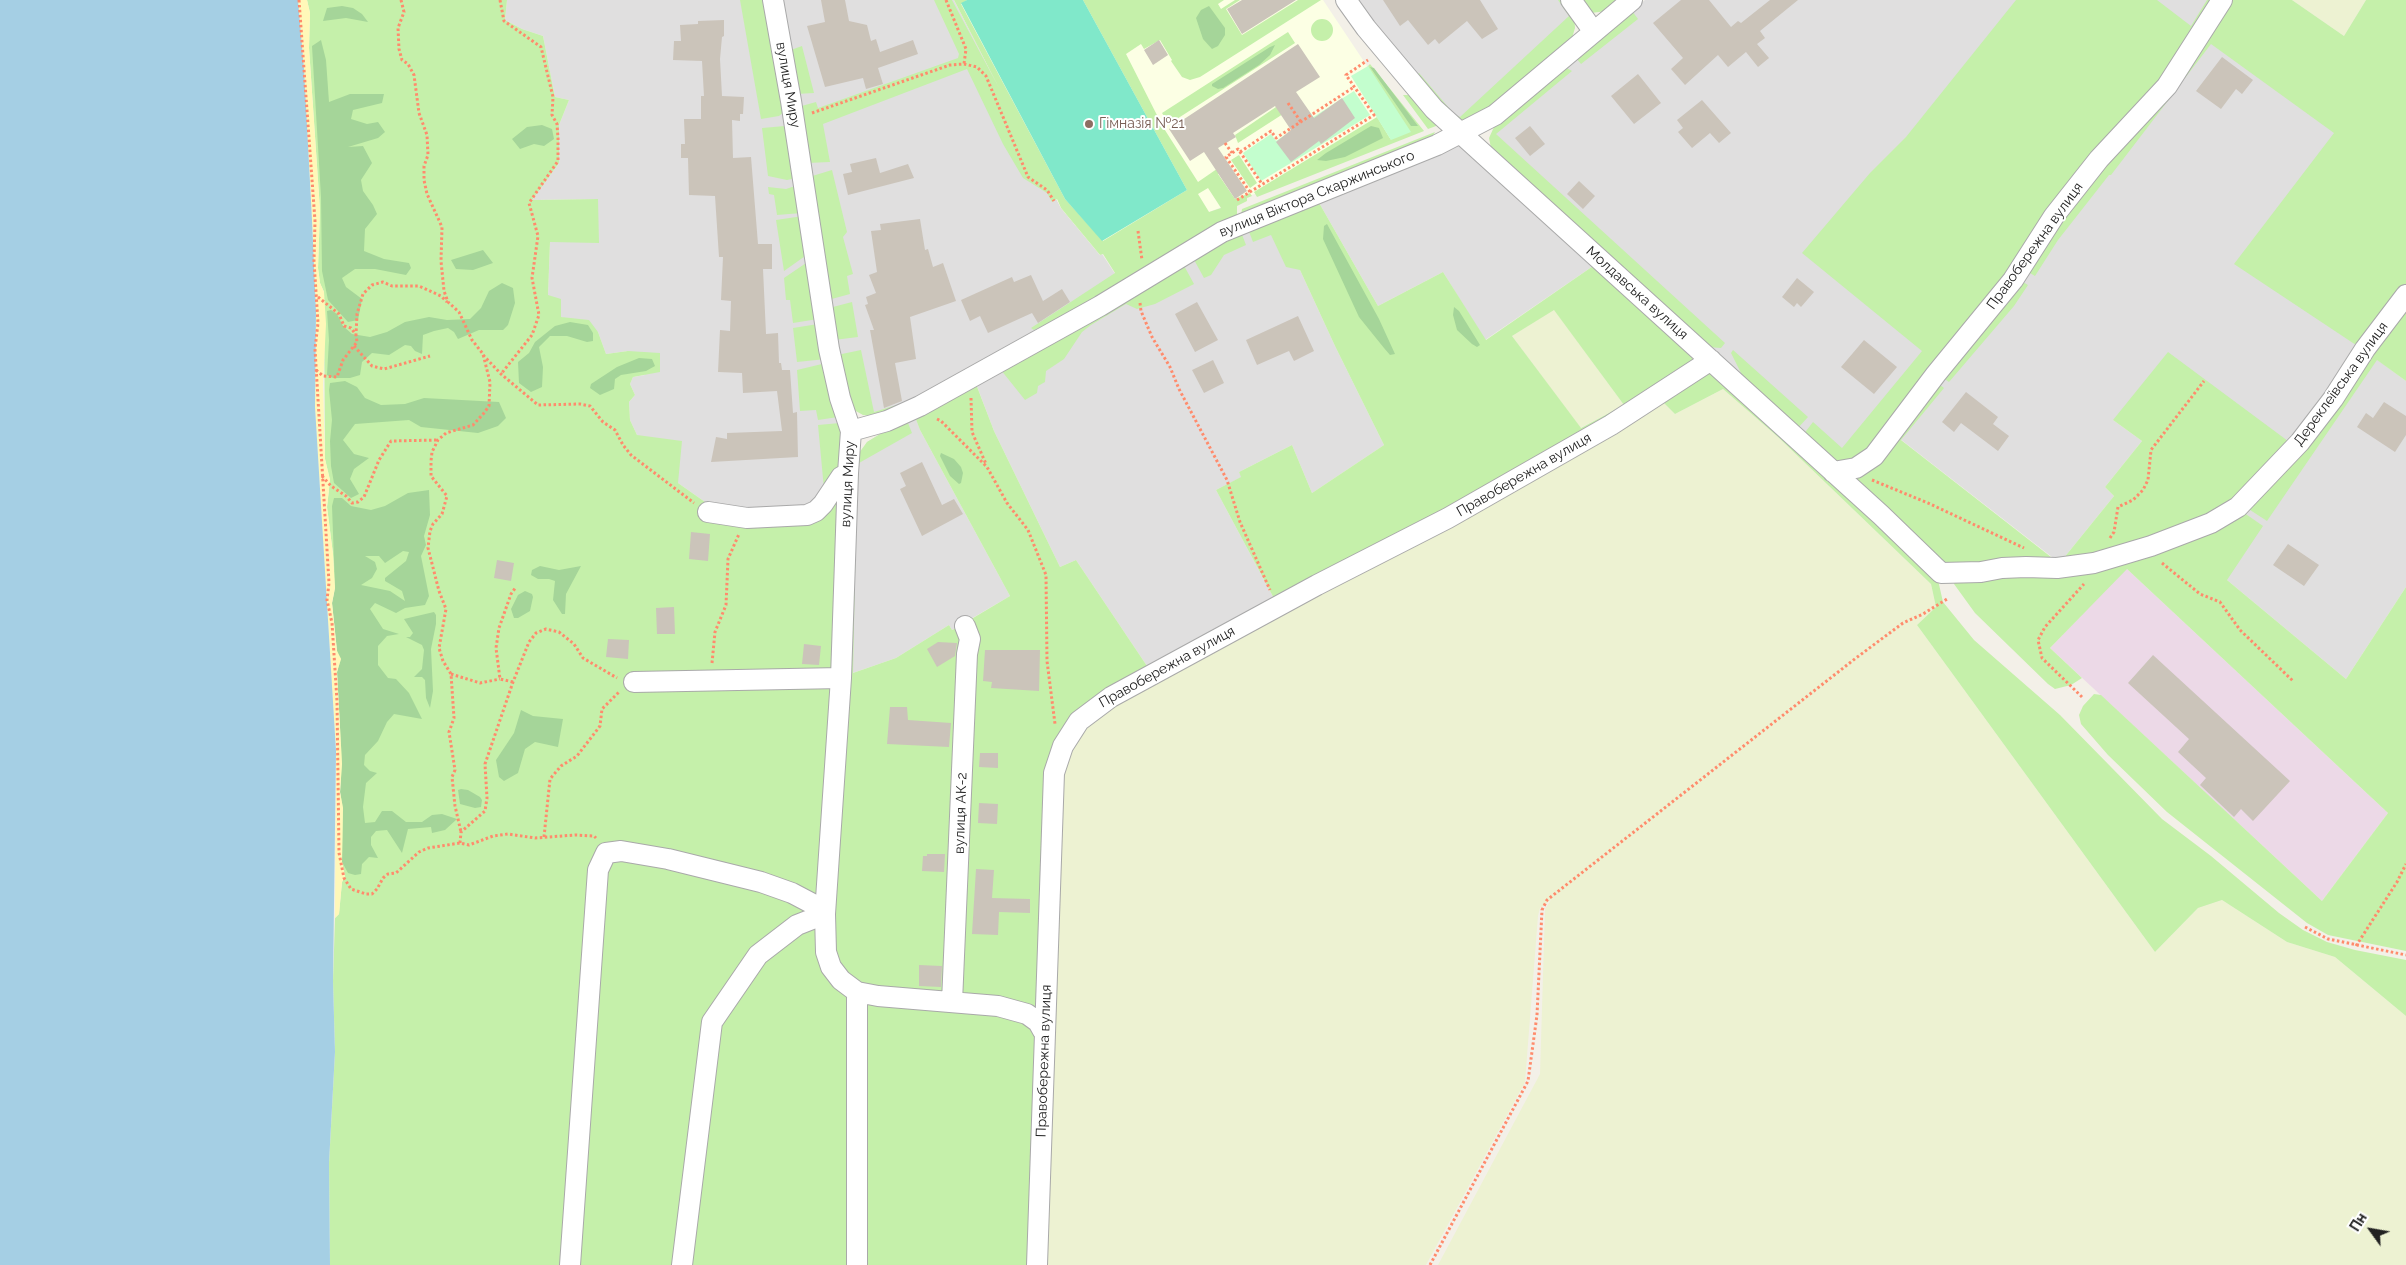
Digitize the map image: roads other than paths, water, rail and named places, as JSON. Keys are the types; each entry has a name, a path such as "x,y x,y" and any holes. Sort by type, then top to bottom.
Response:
{"street":[{"name":"вулиця Миру","path":"772,0 793,118 829,349 840,398 852,431 848,473 841,678 825,914 828,960 841,980 857,992"},
{"name":"Молдавська вулиця","path":"1346,0 1407,78 1434,109 1711,360 1941,573"},
{"path":"1571,0 1594,32"},
{"name":"вулиця Віктора Скаржинського","path":"852,431 887,421 920,406 1138,284 1205,241 1238,224 1462,133 1495,115 1632,0"},
{"name":"Правобережна вулиця","path":"1833,472 1856,468 1874,456 1936,374 2013,280 2054,216 2099,159 2167,86 2222,0"},
{"name":"Дереклеївська вулиця","path":"1941,573 1981,572 2002,568 2057,568 2094,563 2151,546 2211,523 2238,507 2300,442 2333,399 2365,349 2406,295"},
{"name":"Правобережна вулиця","path":"1037,1265 1054,773 1063,746 1079,721 1111,697 1278,606 1448,518 1508,484 1611,425 1711,360"},
{"path":"708,512 747,518 807,515 816,511 823,504 841,476 848,473"},
{"name":"вулиця АК-2","path":"952,1002 967,654 970,639 965,626"},
{"path":"634,682 841,678"},
{"path":"570,1265 598,870 606,853 622,851 668,859 761,882 792,893 811,903 825,914 797,926 758,954 712,1022 683,1264"},
{"path":"857,1265 857,992 878,996 998,1006 1027,1014 1038,1022 1044,1031"},
{"path":"1027,1014 1038,1007 1045,998"}],"water":[{"path":"0,0 298,0 304,69 316,312 315,407 336,751 333,981 335,1052 329,1163 330,1265 0,1265"}],"place":[{"name":"Гімназія №21","path":"1089,124"}]}
